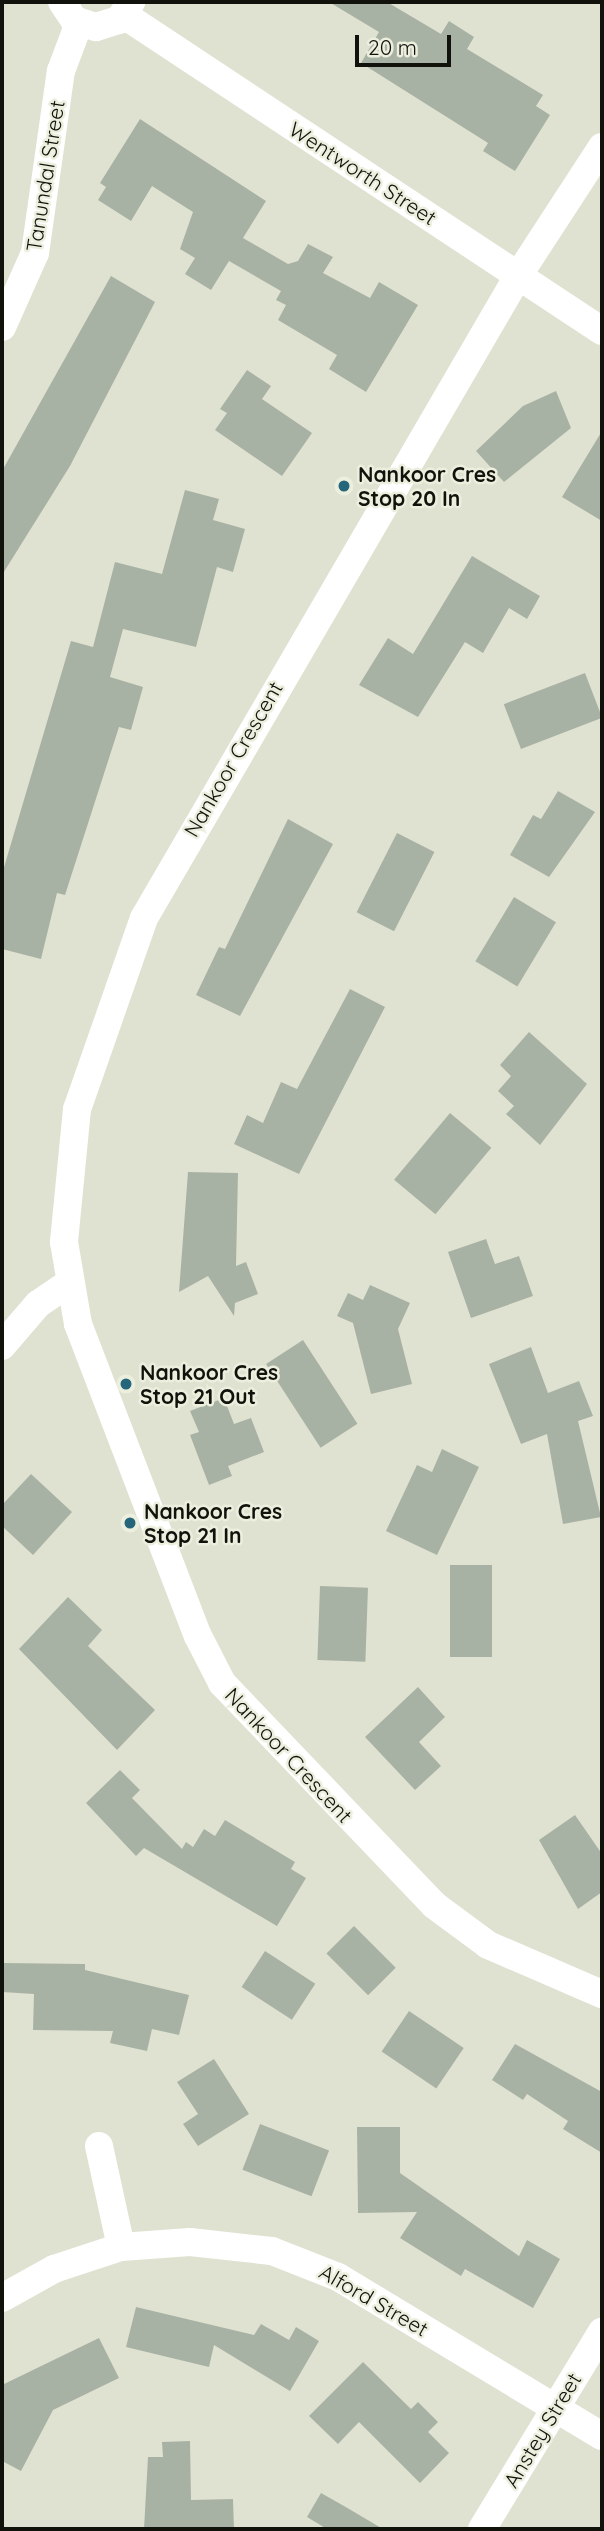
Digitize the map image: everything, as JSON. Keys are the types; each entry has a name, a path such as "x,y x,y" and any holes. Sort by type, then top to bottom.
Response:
{"street":[{"path":"71,12 108,25 127,8"},
{"name":"Wentworth Street","path":"127,8 602,331"},
{"name":"Tanundal Street","path":"2,327 35,253 71,12"},
{"name":"Nankoor Crescent","path":"602,147 518,276 216,787 124,962 75,1122 64,1202 68,1284 78,1324 180,1591 222,1683 434,1905 488,1945 602,1994"},
{"path":"2,1346 38,1304 68,1284"},
{"path":"99,2146 121,2246"},
{"name":"Alford Street","path":"2,2298 54,2269 121,2246 232,2244 305,2262 602,2436"},
{"name":"Anstey Street","path":"482,2529 602,2332"}],"building":[{"path":"329,2 387,2 441,34 449,21 474,37 467,49 543,95 536,106 550,115 515,171 483,151 488,143 361,63 379,32"},
{"path":"140,119 266,201 243,238 288,264 298,261 308,244 333,257 323,273 370,298 379,282 418,305 366,392 329,369 337,355 278,320 286,305 276,300 281,291 229,261 211,290 185,274 195,258 180,249 193,212 152,186 131,221 98,200 106,187 100,183"},
{"path":"111,276 155,302 70,466 2,575 2,471"},
{"path":"247,370 271,386 262,399 312,433 282,476 215,430 227,413 220,409"},
{"path":"556,391 571,428 504,482 476,451 523,406"},
{"path":"602,431 602,521 562,497"},
{"path":"185,490 219,499 213,520 245,529 233,572 217,567 196,647 123,629 110,677 143,687 131,730 119,727 65,895 57,893 41,959 2,949 2,874 71,641 93,647 115,562 162,574"},
{"path":"472,556 540,596 527,619 509,608 483,653 465,642 418,717 359,685 388,638 413,654"},
{"path":"585,673 602,718 521,749 504,704"},
{"path":"558,791 595,812 549,877 510,855 533,815 541,819"},
{"path":"288,819 333,844 240,1016 196,995 219,947 225,949"},
{"path":"397,833 434,852 394,931 357,912"},
{"path":"514,897 556,922 517,987 475,961"},
{"path":"350,989 385,1007 299,1174 234,1144 247,1115 263,1123 281,1082 297,1089"},
{"path":"529,1032 587,1084 540,1145 506,1114 514,1106 498,1091 511,1076 500,1065"},
{"path":"450,1113 491,1148 435,1214 394,1180"},
{"path":"188,1172 238,1173 236,1266 246,1262 258,1294 235,1303 234,1316 208,1276 179,1292"},
{"path":"486,1239 495,1264 519,1256 533,1296 471,1318 448,1252"},
{"path":"370,1285 410,1303 398,1329 412,1384 371,1394 353,1323 337,1316 348,1293 363,1300"},
{"path":"303,1340 357,1424 321,1448 266,1364"},
{"path":"531,1347 548,1393 579,1381 593,1416 578,1421 601,1517 563,1524 547,1434 521,1444 489,1364"},
{"path":"224,1398 234,1424 251,1418 264,1452 228,1466 232,1476 209,1485 190,1435 199,1432 190,1411"},
{"path":"442,1449 479,1467 437,1555 386,1531 417,1465 432,1472"},
{"path":"31,1474 72,1512 33,1555 2,1526 2,1505"},
{"path":"450,1565 492,1565 492,1657 450,1657"},
{"path":"320,1586 368,1588 365,1662 317,1660"},
{"path":"68,1597 102,1630 88,1646 155,1710 117,1750 19,1649"},
{"path":"418,1687 445,1717 419,1742 441,1766 415,1790 365,1737"},
{"path":"120,1770 140,1790 132,1798 182,1849 186,1842 193,1847 204,1829 215,1836 225,1820 295,1862 291,1869 306,1878 277,1926 144,1848 136,1856 86,1803"},
{"path":"575,1815 602,1854 602,1892 578,1909 539,1840"},
{"path":"354,1926 396,1968 368,1995 326,1954"},
{"path":"265,1951 315,1984 292,2020 242,1987"},
{"path":"2,1963 85,1964 85,1970 189,1995 179,2035 152,2029 147,2051 110,2043 113,2031 33,2030 34,1994 2,1992"},
{"path":"409,2011 464,2048 436,2089 382,2052"},
{"path":"515,2044 602,2092 602,2153 563,2129 568,2121 527,2094 523,2100 492,2080"},
{"path":"214,2059 249,2114 198,2146 183,2124 198,2114 177,2082"},
{"path":"260,2124 329,2151 312,2196 242,2170"},
{"path":"357,2127 400,2127 400,2173 519,2256 527,2240 560,2259 533,2308 465,2269 461,2276 400,2238 417,2212 358,2213"},
{"path":"136,2307 254,2335 261,2324 289,2340 296,2327 319,2341 290,2391 214,2345 209,2367 126,2347"},
{"path":"99,2338 119,2378 53,2410 21,2471 2,2461 2,2385"},
{"path":"363,2362 411,2409 418,2402 438,2422 428,2432 449,2453 420,2483 359,2422 338,2444 309,2416"},
{"path":"190,2441 191,2500 233,2499 234,2529 144,2529 148,2457 163,2457 162,2442"},
{"path":"321,2493 383,2529 327,2529 307,2517"}],"place":[{"name":"Nankoor Cres Stop 20 In","path":"344,486"},
{"name":"Nankoor Cres Stop 21 Out","path":"126,1384"},
{"name":"Nankoor Cres Stop 21 In","path":"130,1523"}]}
